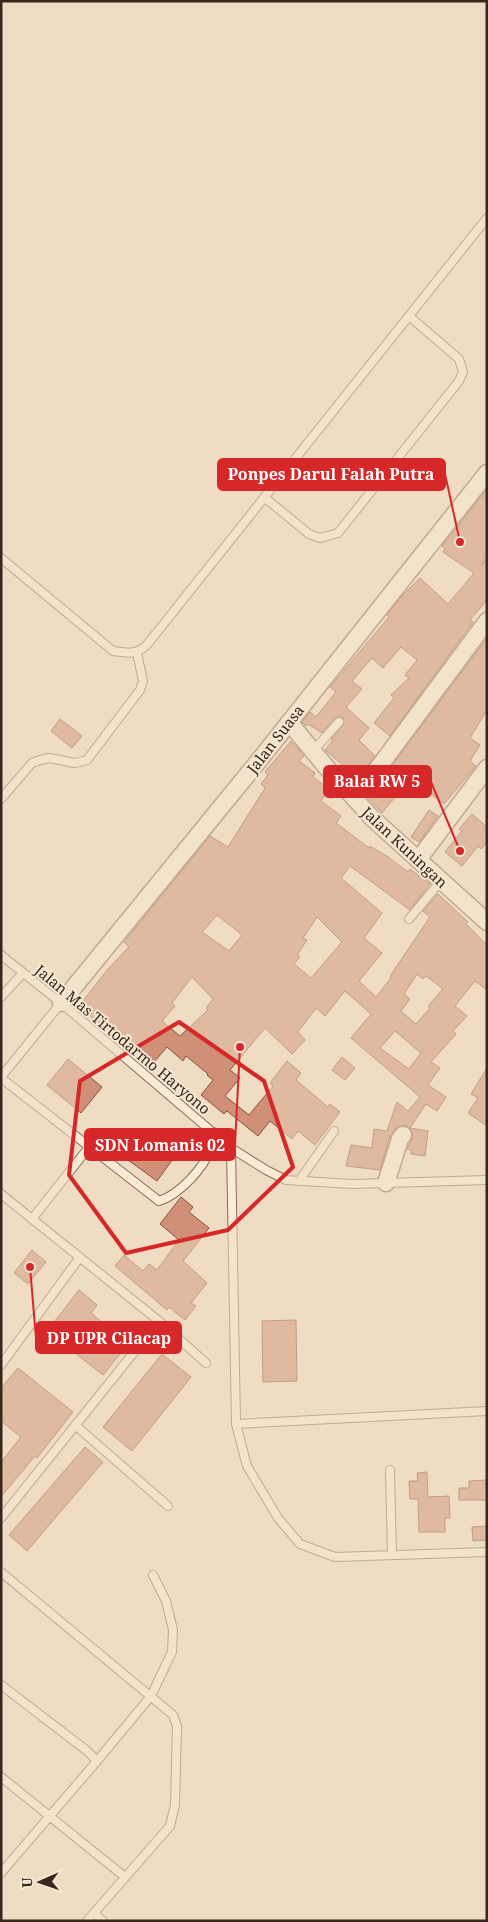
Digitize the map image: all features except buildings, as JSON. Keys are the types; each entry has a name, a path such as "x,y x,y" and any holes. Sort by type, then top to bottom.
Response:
{"street":[{"name":"Jalan Suasa","path":"61,1003 289,722 487,473"},
{"path":"355,799 487,621"},
{"name":"Jalan Kuningan","path":"289,722 372,818 487,922"},
{"path":"418,860 487,768"},
{"path":"386,1183 402,1135"}],"lane":[{"path":"1,558 113,651 137,653 146,646 487,218"},
{"path":"264,497 309,534 320,538 338,533 459,381 463,372 459,359 410,316"},
{"path":"1,799 32,763 49,758 75,763 87,760 140,690 143,681 137,653"},
{"path":"313,751 339,722"},
{"path":"409,919 442,881"},
{"name":"Jalan Mas Tirtodarmo Haryono","path":"1,955 61,1003 231,1148 286,1180 353,1184 487,1180"},
{"path":"1,996 23,973"},
{"path":"61,1003 1,1078 159,1201 168,1198 185,1184 203,1164 211,1148 213,1132"},
{"path":"299,1181 334,1131"},
{"path":"32,1219 89,1147"},
{"path":"231,1148 236,1424 247,1466 278,1518 300,1544 335,1557 487,1552"},
{"path":"1,1194 159,1321 206,1363"},
{"path":"1,1365 80,1257"},
{"path":"1,1518 159,1321"},
{"path":"236,1424 487,1411"},
{"path":"75,1425 168,1506"},
{"path":"390,1470 392,1555"},
{"path":"1,1572 173,1715 177,1726 174,1805 170,1826 87,1921"},
{"path":"1,1873 151,1696 172,1652 172,1630 166,1601 153,1575"},
{"path":"1,1685 86,1750 97,1761"},
{"path":"1,1777 126,1877"},
{"path":"94,1913 103,1921"}],"highlighted area":[{"path":"179,1022 264,1081 293,1167 228,1230 126,1253 69,1175 80,1081"}],"place":[{"name":"Ponpes Darul Falah Putra","path":"460,542"},
{"name":"Balai RW 5","path":"460,851"},
{"name":"SDN Lomanis 02","path":"240,1047"},
{"name":"DP UPR Cilacap","path":"30,1267"}]}
